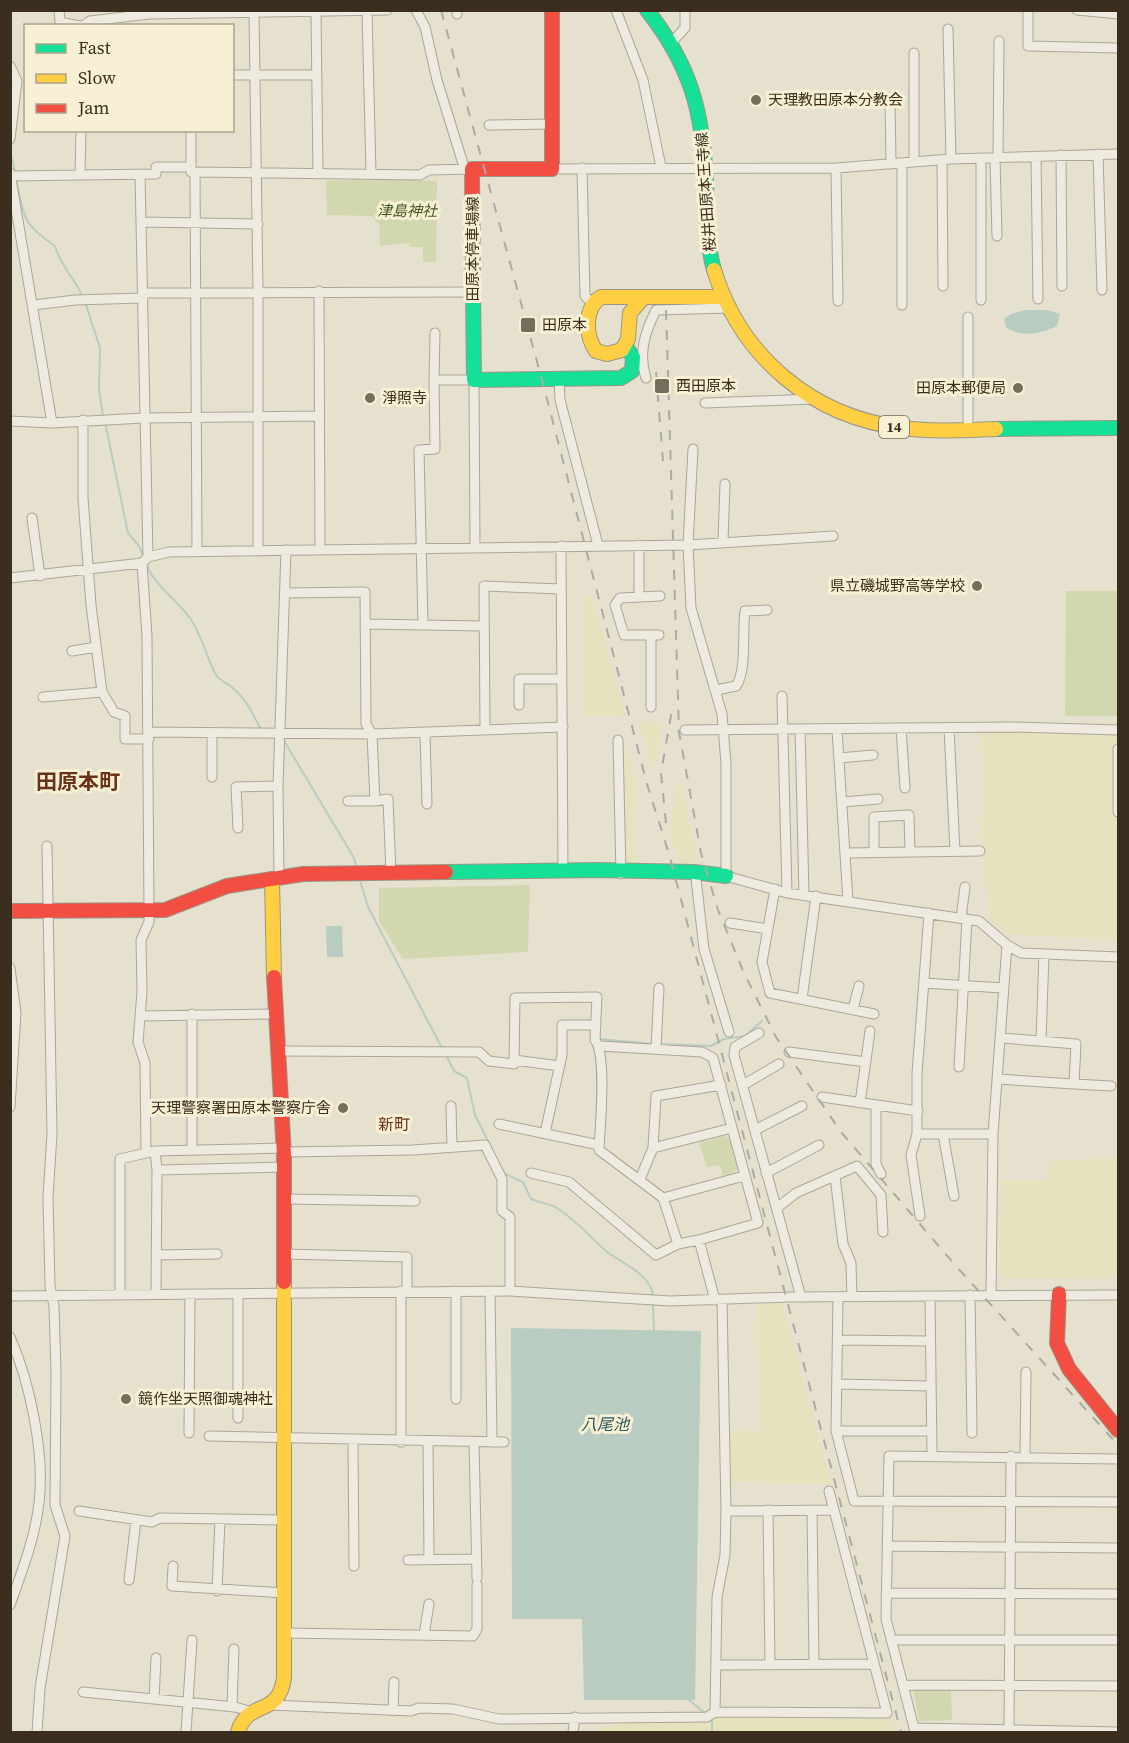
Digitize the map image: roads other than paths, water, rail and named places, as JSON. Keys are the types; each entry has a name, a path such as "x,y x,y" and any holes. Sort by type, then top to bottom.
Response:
{"street":[{"path":"59,10 60,22 70,24"},
{"path":"83,24 102,15 387,10"},
{"path":"416,10 426,27 438,80 468,170"},
{"path":"552,10 552,169"},
{"path":"616,10 642,80 661,167"},
{"name":"桜井田原本王寺線","path":"647,10 672,42 694,87 700,113 705,169 707,235 711,260 726,302 753,348 789,382 835,411 872,423 902,428 1119,428"},
{"path":"672,42 685,28 685,10"},
{"path":"1028,10 1028,46 1119,48"},
{"path":"1077,10 1119,14"},
{"path":"367,11 371,174"},
{"path":"254,12 258,224 258,550"},
{"path":"316,12 318,174"},
{"path":"188,15 188,24"},
{"path":"943,286 948,29"},
{"path":"997,236 999,41"},
{"path":"914,52 914,162"},
{"path":"10,66 17,81 10,139"},
{"path":"234,75 317,75"},
{"path":"890,98 891,164"},
{"path":"489,125 552,124"},
{"path":"81,132 81,175"},
{"path":"190,132 195,223 197,551"},
{"path":"1098,154 1102,290"},
{"path":"52,423 11,175 156,174 156,167 257,173 420,175 429,170 661,167 836,168 946,160 1119,154"},
{"path":"1061,155 1062,286"},
{"path":"1036,157 1038,299"},
{"path":"981,159 981,300"},
{"path":"902,163 902,305"},
{"path":"582,168 585,296 592,303"},
{"path":"836,168 838,301"},
{"name":"田原本停車場線","path":"468,170 474,380"},
{"path":"140,174 149,736 149,922 141,940 138,1042 145,1063 151,1152 157,1170 156,1294"},
{"path":"142,222 258,224"},
{"path":"319,291 320,549"},
{"path":"34,305 195,292 473,292"},
{"path":"642,299 630,313 629,343 626,347 614,354 604,354 592,347 589,310 592,303 601,297 726,302"},
{"path":"646,378 644,334 656,310 726,302"},
{"path":"968,317 968,429"},
{"path":"423,625 418,450 435,449 435,333"},
{"path":"434,380 559,379 628,375 632,371 633,357 626,347"},
{"path":"559,379 560,400 598,545"},
{"path":"474,380 475,547"},
{"path":"705,403 813,399"},
{"path":"10,421 52,423 143,418 320,416"},
{"path":"83,420 83,498 96,647 102,692 114,712 125,717 125,739 212,733 280,736 426,734 562,727"},
{"path":"693,449 688,545 691,608 705,663 716,690 723,730 726,876"},
{"path":"723,541 725,484"},
{"path":"32,518 40,576"},
{"path":"10,578 40,576 145,560 169,552 688,545 723,541 833,536"},
{"path":"639,545 639,597"},
{"path":"561,546 563,871"},
{"path":"271,1705 282,1690 285,1633 282,1294 284,1150 280,1051 273,965 286,550"},
{"path":"485,730 484,586 561,589"},
{"path":"285,593 365,592 366,724 372,734 375,801"},
{"path":"651,707 655,635 624,635 615,605 620,598 660,597"},
{"path":"716,690 736,686 742,677 742,636 745,611 767,610"},
{"path":"364,624 484,626"},
{"path":"72,651 96,647"},
{"path":"519,705 519,679 562,679"},
{"path":"43,697 102,692"},
{"path":"782,696 788,893"},
{"path":"685,730 902,728 1119,730"},
{"path":"902,728 905,788"},
{"path":"949,728 955,851"},
{"path":"800,729 804,895"},
{"path":"837,729 849,901"},
{"path":"212,733 212,777"},
{"path":"426,734 428,804"},
{"path":"618,740 621,874"},
{"path":"1119,749 1119,812"},
{"path":"839,758 873,755"},
{"path":"238,828 236,788 278,786"},
{"path":"348,801 388,799 391,874"},
{"path":"843,802 878,799"},
{"path":"874,853 874,817 909,815 910,852"},
{"path":"37,1732 40,1688 65,1536 55,1505 56,1361 54,1306 51,1296 50,911 47,846"},
{"path":"847,853 980,851"},
{"path":"10,911 178,908 227,886 303,874 598,870 621,874 695,870 788,893 979,921 1007,945 1021,953 1119,957"},
{"path":"695,870 704,949 729,1032"},
{"path":"959,1067 964,985 965,887"},
{"path":"775,889 762,962 770,993 874,1014"},
{"path":"802,999 816,897"},
{"path":"920,1216 911,1155 917,1134 917,1074 929,913"},
{"path":"730,923 768,929"},
{"path":"991,1295 993,1134 1002,1038 1007,945"},
{"path":"1041,1041 1044,954"},
{"path":"10,968 16,1013 10,1107"},
{"path":"924,983 1003,988"},
{"path":"853,1009 859,986"},
{"path":"656,1046 659,988"},
{"path":"280,1051 479,1052 489,1061 514,1064 515,998 597,997 595,1040 600,1046 602,1088 599,1150 663,1198 678,1244"},
{"path":"140,1017 192,1014 277,1014"},
{"path":"192,1014 192,1149"},
{"path":"545,1133 560,1066 562,1025 596,1025"},
{"path":"860,1102 870,1031"},
{"path":"759,1033 735,1047 734,1055 801,1297"},
{"path":"1002,1038 1076,1044 1074,1084"},
{"path":"531,1173 569,1182 656,1255 678,1244 758,1223 713,1058 702,1052 656,1046 600,1046"},
{"path":"789,1052 866,1062"},
{"path":"514,1060 560,1066"},
{"path":"743,1085 779,1064"},
{"path":"998,1079 1111,1086"},
{"path":"640,1179 653,1148 656,1096 721,1085"},
{"path":"822,1097 918,1111"},
{"path":"876,1105 876,1164 881,1174"},
{"path":"451,1106 452,1147"},
{"path":"755,1130 802,1106"},
{"path":"499,1124 599,1145"},
{"path":"653,1148 732,1128"},
{"path":"917,1134 993,1134"},
{"path":"943,1134 954,1196"},
{"path":"120,1295 120,1159 151,1152 192,1149 284,1150 485,1145 502,1179 502,1211 510,1217 510,1291"},
{"path":"766,1173 819,1145"},
{"path":"777,1208 796,1193 857,1166 881,1195 883,1232"},
{"path":"157,1170 284,1167"},
{"path":"663,1198 744,1176"},
{"path":"835,1176 843,1244 851,1263 852,1297"},
{"path":"284,1199 415,1201"},
{"path":"699,1240 718,1300 726,1511 725,1555 717,1598 715,1712"},
{"path":"156,1255 217,1254"},
{"path":"284,1254 407,1257 404,1291 401,1442"},
{"path":"456,1291 456,1399"},
{"path":"490,1291 492,1442"},
{"path":"10,1296 510,1291 670,1301 801,1297 1119,1295"},
{"path":"189,1433 190,1294"},
{"path":"238,1294 238,1418"},
{"path":"1059,1294 1057,1343 1069,1369 1119,1430"},
{"path":"970,1295 972,1432"},
{"path":"930,1296 932,1455"},
{"path":"838,1297 836,1431 854,1501 1119,1502"},
{"path":"10,1337 18,1354 35,1428 41,1477 39,1504 30,1550 10,1605"},
{"path":"838,1340 930,1341"},
{"path":"1025,1456 1026,1372"},
{"path":"837,1384 931,1386"},
{"path":"836,1431 932,1431"},
{"path":"209,1436 401,1442 504,1442"},
{"path":"353,1440 354,1566"},
{"path":"428,1442 429,1560"},
{"path":"285,1633 473,1636 477,1629 474,1442"},
{"path":"1119,1459 889,1456 886,1593 886,1619 915,1730 1119,1732"},
{"path":"1010,1732 1011,1456"},
{"path":"238,1732 242,1718 249,1712 271,1705 411,1712 419,1708 453,1709 499,1719 707,1717 715,1712 887,1713 829,1491"},
{"path":"768,1510 770,1665"},
{"path":"812,1510 814,1664"},
{"path":"726,1511 833,1510"},
{"path":"79,1511 152,1522 160,1518 285,1520"},
{"path":"129,1580 136,1520"},
{"path":"217,1591 220,1520"},
{"path":"887,1546 1119,1548"},
{"path":"408,1560 475,1559"},
{"path":"173,1566 172,1586 217,1591 285,1593"},
{"path":"886,1593 1119,1594"},
{"path":"424,1635 429,1604"},
{"path":"186,1732 192,1640"},
{"path":"891,1640 1119,1640"},
{"path":"232,1707 234,1649"},
{"path":"154,1699 156,1658"},
{"path":"716,1665 873,1664"},
{"path":"393,1711 394,1682"},
{"path":"903,1685 1119,1686"},
{"path":"83,1692 232,1707 249,1712"},
{"path":"573,1732 574,1718"}],"water":[{"path":"1025,310 1047,310 1060,314 1057,326 1031,334 1018,333 1006,327 1004,319 1011,314"},
{"path":"326,926 342,926 343,957 327,957"},
{"name":"八尾池","path":"511,1328 701,1331 695,1700 584,1700 582,1619 512,1619"}],"waterway":[{"path":"12,158 15,173"},
{"path":"16,179 26,218 36,231 55,246 60,259 83,297"},
{"path":"85,302 100,348 99,388 103,417"},
{"path":"105,422 128,533 139,546 143,556"},
{"path":"146,564 160,586 184,610 193,623 216,675 243,698 262,731"},
{"path":"283,739 354,858 357,869"},
{"path":"359,877 368,907 443,1050"},
{"path":"660,1044 711,1046 724,1039 745,1036 762,1021"},
{"path":"598,1039 655,1044"},
{"path":"446,1055 454,1071 467,1078 475,1115 489,1143"},
{"path":"503,1173 523,1182 531,1199 564,1213 606,1251 635,1270 648,1282 653,1298"},
{"path":"653,1304 654,1331"},
{"path":"689,1700 705,1713"},
{"path":"712,1719 712,1732"}],"railway":[{"path":"441,10 542,380 647,784 669,854 901,1732"},
{"path":"666,310 679,732 701,853 718,910 743,971 776,1037 841,1132 955,1265 1118,1445"},
{"path":"656,372 663,461"},
{"path":"666,823 661,773 673,704"}],"place":[{"name":"天理教田原本分教会","path":"756,100"},
{"name":"田原本","path":"528,325"},
{"name":"西田原本","path":"662,386"},
{"name":"田原本郵便局","path":"1018,388"},
{"name":"淨照寺","path":"370,398"},
{"name":"県立磯城野高等学校","path":"977,586"},
{"name":"天理警察署田原本警察庁舎","path":"343,1108"},
{"name":"鏡作坐天照御魂神社","path":"126,1399"}],"district":[{"name":"田原本町","path":"78,782"},
{"name":"新町","path":"394,1124"}],"park label":[{"name":"津島神社","path":"407,211"}]}
